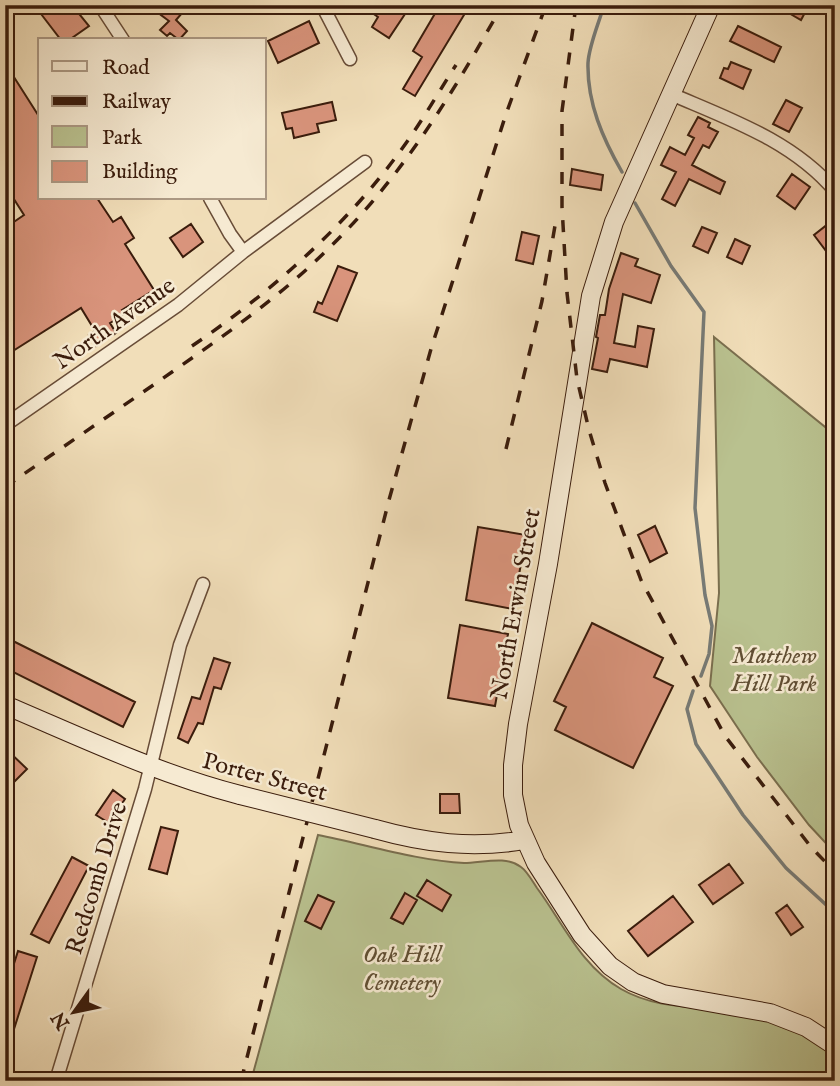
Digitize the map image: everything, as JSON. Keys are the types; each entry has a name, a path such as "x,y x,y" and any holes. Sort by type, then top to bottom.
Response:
{"street":[{"path":"100,5 122,38"},
{"path":"322,5 350,59"},
{"name":"North Erwin Street","path":"711,5 614,222 591,296 548,564 514,751 513,795 524,840 536,863 582,935 600,957 621,974 645,988 663,994 770,1013 806,1027 835,1046"},
{"path":"671,94 769,138 797,155 833,183"},
{"name":"North Avenue","path":"5,425 178,305 243,252 365,162"},
{"path":"211,200 243,252"},
{"name":"Redcomb Drive","path":"56,1081 150,768 180,645 203,584"},
{"name":"Porter Street","path":"5,705 150,768 240,795 410,839 444,844 482,845 524,840"},
{"path":"5,1073 16,1081"}],"green space":[{"name":"Matthew Hill Park","path":"714,337 835,435 835,853 809,825 757,757 710,686 719,593"},
{"name":"Oak Hill Cemetery","path":"318,835 447,862 501,860 515,863 528,874 584,956 621,989 668,1005 750,1014 795,1030 835,1055 835,1081 251,1081"}],"building":[{"path":"44,5 72,5 89,26 72,38 59,38 38,10"},
{"path":"170,5 189,5 176,20 187,31 181,38 170,33 167,36 160,30 169,21 161,15"},
{"path":"361,5 411,5 389,38 372,27 378,17"},
{"path":"440,5 470,5 415,96 403,89 422,57 413,51"},
{"path":"791,5 809,5 801,20 787,12"},
{"path":"309,21 319,43 278,63 268,41"},
{"path":"738,26 781,47 774,62 730,41"},
{"path":"731,62 751,70 743,89 720,78 724,68 728,69"},
{"path":"5,63 38,115 38,200 98,200 113,222 121,217 134,238 125,244 154,290 122,310 125,314 110,323 116,333 96,346 89,335 95,331 81,308 5,356 5,228 24,215 5,185"},
{"path":"786,100 802,108 789,132 773,124"},
{"path":"332,102 336,120 317,124 319,132 294,138 292,128 286,129 282,113"},
{"path":"698,117 710,123 708,127 718,132 709,148 703,145 692,165 725,182 720,194 689,179 675,206 662,199 676,172 661,165 670,147 685,155 694,138 688,135"},
{"path":"572,169 603,175 601,190 570,185"},
{"path":"792,174 810,187 795,209 777,196"},
{"path":"191,224 203,242 183,257 170,238"},
{"path":"828,224 835,233 835,263 814,235"},
{"path":"702,227 717,233 708,253 693,246"},
{"path":"522,232 539,236 533,264 516,260"},
{"path":"735,239 750,246 742,264 727,257"},
{"path":"621,253 638,259 635,266 660,275 651,303 623,294 614,343 635,347 638,326 654,329 647,367 610,359 607,372 592,369 600,315 605,315 609,289"},
{"path":"338,266 357,273 337,321 314,312 318,302 322,304"},
{"path":"655,526 667,553 650,562 638,535"},
{"path":"478,527 526,535 513,609 466,600"},
{"path":"592,623 663,658 654,677 673,686 633,768 555,730 566,707 554,701"},
{"path":"460,625 508,634 495,706 448,698"},
{"path":"5,637 135,702 123,727 5,668"},
{"path":"214,658 230,663 221,689 214,687 203,724 198,723 188,743 178,738 192,697 200,699"},
{"path":"5,748 27,769 5,791"},
{"path":"113,790 125,799 109,823 96,815"},
{"path":"440,794 459,794 460,813 440,813"},
{"path":"161,827 178,831 167,874 149,869"},
{"path":"72,857 89,866 49,943 31,934"},
{"path":"729,864 743,883 713,904 699,885"},
{"path":"427,880 451,895 442,911 417,896"},
{"path":"405,893 417,900 403,924 391,918"},
{"path":"318,895 334,902 321,929 305,921"},
{"path":"673,896 693,922 648,956 628,931"},
{"path":"787,905 803,927 791,935 776,913"},
{"path":"18,951 37,957 5,1051 5,992"}],"waterway":[{"path":"604,5 590,49 588,78 598,120 622,172"},
{"path":"635,203 671,266 704,312 695,508 705,595 712,626 709,654 701,676"},
{"path":"693,691 687,709 696,744 743,815 786,868 835,913"}],"railway":[{"path":"241,1081 389,500 431,349 506,114 546,5"},
{"path":"576,5 562,111 562,207 567,293 577,379 589,430 605,483 641,580 725,736 811,847 835,872"},
{"path":"5,487 225,334 286,287 325,252 375,199 419,141 495,18"},
{"path":"192,346 278,281 356,205 408,140 456,65"},
{"path":"506,449 542,301 556,220"}]}
